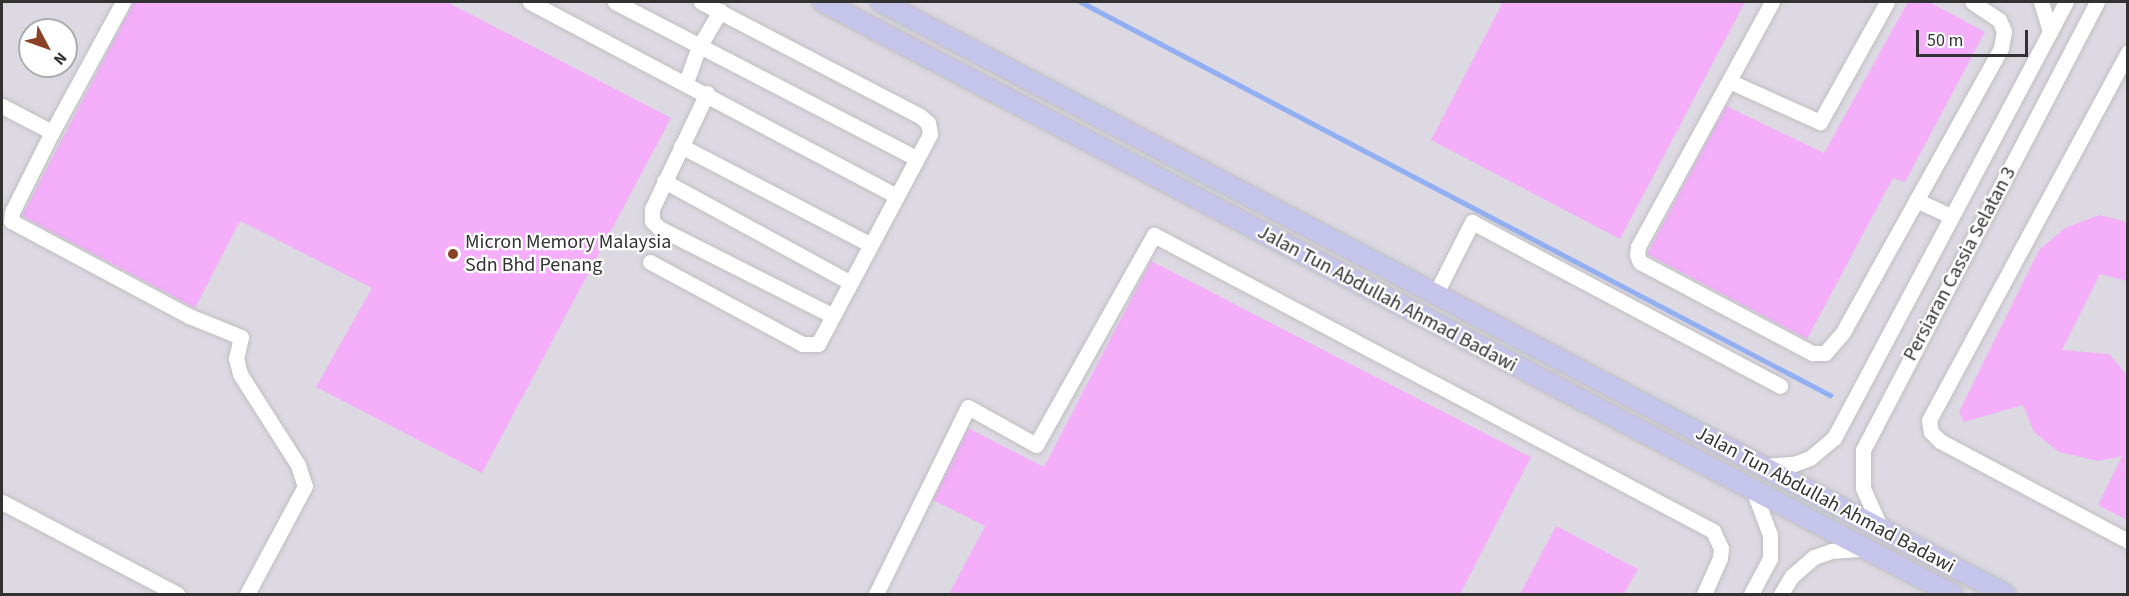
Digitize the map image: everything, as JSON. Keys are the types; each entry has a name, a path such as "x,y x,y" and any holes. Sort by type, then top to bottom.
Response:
{"main road":[{"name":"Jalan Tun Abdullah Ahmad Badawi","path":"823,2 1862,549 1952,594"},
{"name":"Jalan Tun Abdullah Ahmad Badawi","path":"880,2 2005,594"}],"street":[{"path":"123,2 7,209 12,221 189,316 241,337 236,358 240,374 298,465 305,486 247,594"},
{"path":"530,2 707,93 897,196"},
{"path":"615,2 916,158"},
{"path":"650,262 802,344 818,344 868,244 930,134 928,123 920,117 701,2"},
{"path":"1772,2 1638,247 1640,262 1812,353 1825,353 1843,332 2001,48 2004,31 1999,20 1972,2"},
{"path":"1729,81 1820,122 1887,2"},
{"path":"2041,2 2050,32"},
{"path":"2068,2 2094,8"},
{"name":"Persiaran Cassia Selatan 3","path":"1760,466 1794,464 1810,458 1834,438 1951,216 2068,2"},
{"name":"Persiaran Cassia Selatan 3","path":"1882,531 1863,488 1863,450 2094,8"},
{"path":"686,82 699,47 720,11"},
{"path":"2127,52 1929,420 1930,432 1940,441 2127,540"},
{"path":"707,93 664,181 652,209 652,221 659,228 831,315"},
{"path":"2,106 52,132"},
{"path":"681,146 868,244"},
{"path":"664,181 849,282"},
{"path":"1916,200 1951,216"},
{"path":"1435,295 1472,222 1780,386"},
{"path":"876,594 968,407 1036,445 1154,235 1713,531 1721,548 1720,558 1704,594"},
{"path":"1751,594 1770,559 1770,535 1754,492"},
{"path":"2,502 177,594"},
{"path":"1781,594 1792,576 1814,557 1831,551 1862,549"}],"shaded area":[{"path":"2,2 2127,2 2127,594 2,594"}],"building":[{"name":"Micron Memory Malaysia Sdn Bhd Penang","path":"134,2 447,2 671,118 482,473 316,387 372,288 240,221 195,308 22,216"},
{"path":"1503,2 1745,2 1620,239 1431,140"},
{"path":"1908,2 1929,2 1985,32 1905,182 1893,178 1807,339 1647,254 1726,106 1824,153"},
{"path":"2099,215 2127,222 2127,281 2100,274 2062,350 2109,354 2127,375 2127,520 2098,505 2122,456 2098,461 2059,452 2034,432 2023,405 1964,422 1959,412 2039,250 2065,228"},
{"path":"1151,261 1531,457 1460,594 949,594 985,526 933,500 968,428 1044,467"},
{"path":"1556,526 1638,569 1624,594 1520,594"}],"waterway":[{"path":"1081,2 1830,395"}],"place":[{"name":"Micron Memory Malaysia Sdn Bhd Penang","path":"453,254"}]}
